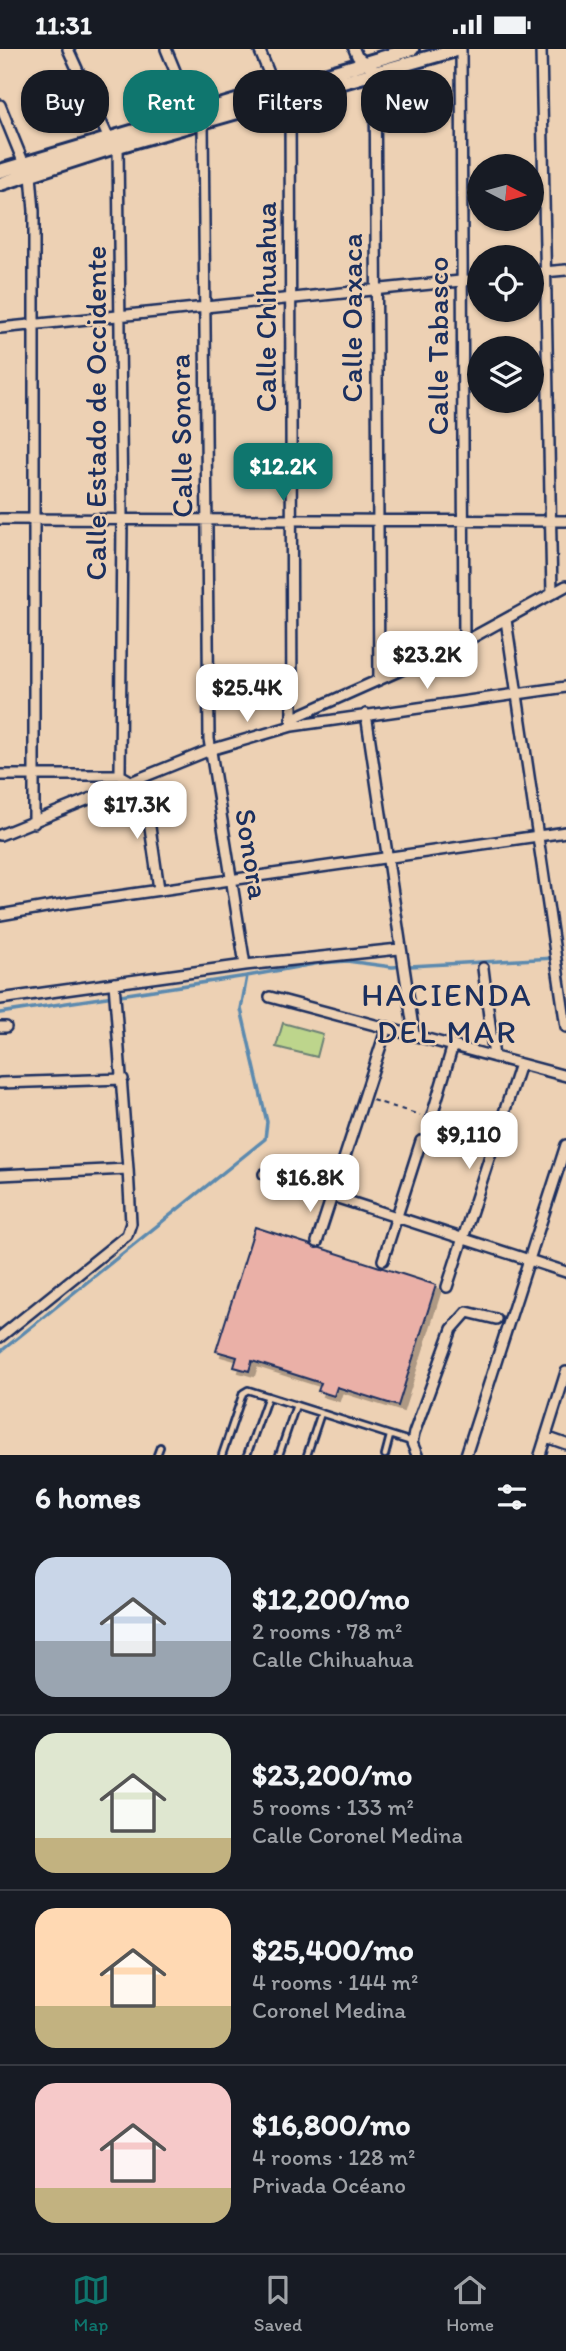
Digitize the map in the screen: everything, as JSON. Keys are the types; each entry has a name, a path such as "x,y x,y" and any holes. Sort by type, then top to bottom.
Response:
{"street":[{"name":"Calle Estado de Occidente","path":"68,49 113,141 120,317 120,775"},
{"path":"166,49 175,70"},
{"path":"259,49 268,70"},
{"path":"354,49 363,62 374,70"},
{"path":"336,70 412,49"},
{"path":"379,70 460,49"},
{"name":"Calle Tabasco","path":"460,49 464,642"},
{"path":"541,49 552,594"},
{"path":"0,105 27,169 34,325 34,823"},
{"path":"0,184 27,169 135,133"},
{"path":"113,141 151,133"},
{"name":"Calle Sonora","path":"203,133 210,750"},
{"name":"Calle Chihuahua","path":"290,133 291,723"},
{"name":"Calle Oaxaca","path":"375,133 379,680"},
{"path":"0,171 27,169"},
{"path":"546,272 566,270"},
{"path":"0,328 467,280"},
{"path":"0,519 566,521"},
{"path":"0,835 210,750 291,723 464,642 566,586"},
{"path":"506,620 538,835 561,956 566,1025"},
{"path":"291,723 566,687"},
{"path":"366,714 414,1034"},
{"name":"Sonora","path":"210,750 245,965"},
{"path":"0,775 120,775 133,781 145,793 159,889"},
{"path":"0,915 159,889 566,832"},
{"path":"0,999 115,992 245,965 400,951"},
{"path":"483,968 494,1056"},
{"path":"0,1337 131,1230 123,1079 115,992"},
{"path":"270,997 566,1076"},
{"path":"317,1242 387,1027"},
{"path":"431,1119 453,1045"},
{"path":"447,1287 520,1064"},
{"path":"0,1083 123,1079"},
{"path":"383,1260 421,1141"},
{"path":"466,1455 566,1145"},
{"path":"0,1175 128,1169"},
{"path":"264,1174 566,1272"},
{"path":"417,1455 412,1443 443,1350 459,1319 467,1313 496,1318"},
{"path":"540,1455 566,1372"},
{"path":"546,1437 566,1444"}],"lane":[{"path":"222,1455 243,1393 248,1390 412,1443"},
{"path":"247,1455 268,1396"},
{"path":"279,1455 296,1405"},
{"path":"307,1455 321,1413"},
{"path":"385,1455 390,1436"},
{"path":"158,1455 160,1447"}],"path":[{"path":"364,1098 431,1119"},
{"path":"421,1141 424,1130 490,1154"}],"green space":[{"path":"283,1023 323,1034 317,1057 276,1047"}],"building":[{"path":"255,1227 436,1285 398,1406 337,1387 334,1396 318,1391 321,1383 252,1361 249,1371 234,1367 237,1357 216,1351"}],"waterway":[{"path":"0,1352 265,1139 267,1122 241,1009 247,976 347,961 392,967 555,958"},
{"path":"0,1013 247,976"}],"district":[{"name":"HACIENDA DEL MAR","path":"447,1014"}]}
